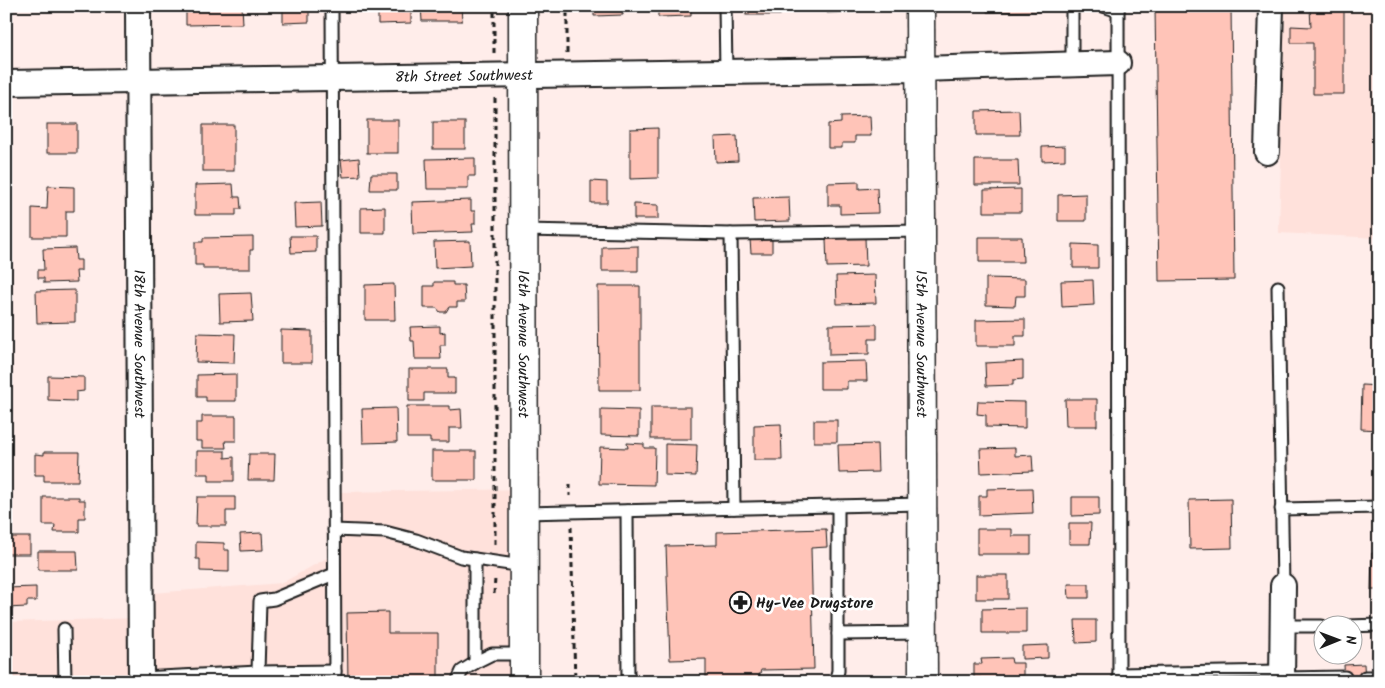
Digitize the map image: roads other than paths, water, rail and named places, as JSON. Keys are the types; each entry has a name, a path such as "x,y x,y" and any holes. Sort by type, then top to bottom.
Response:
{"main road":[{"name":"16th Avenue Southwest","path":"523,6 524,682"},
{"name":"15th Avenue Southwest","path":"920,6 923,682"}],"street":[{"name":"18th Avenue Southwest","path":"138,6 141,680"},
{"path":"1267,152 1272,6"},
{"name":"8th Street Southwest","path":"6,83 920,69 1118,63"},
{"path":"1282,677 1283,586"}],"lane":[{"path":"141,680 258,672 335,676 332,6"},
{"path":"725,6 726,72"},
{"path":"1072,6 1072,65"},
{"path":"1103,6 1118,9 1119,678 1345,677"},
{"path":"523,230 731,234 921,231"},
{"path":"731,234 734,508"},
{"path":"1278,286 1283,586"},
{"path":"524,513 922,504"},
{"path":"835,682 838,671 838,506"},
{"path":"1281,509 1379,507"},
{"path":"627,510 628,682"},
{"path":"334,530 386,532 416,540 461,557 523,566"},
{"path":"475,559 475,663"},
{"path":"258,672 260,601 274,599 334,574"},
{"path":"1362,626 1379,625"},
{"path":"1283,626 1312,626"},
{"path":"64,629 65,682"},
{"path":"838,634 923,633"},
{"path":"457,682 462,671 492,654 524,654"},
{"path":"1364,677 1379,677"}],"place":[{"name":"Hy-Vee Drugstore","path":"740,603"}]}
